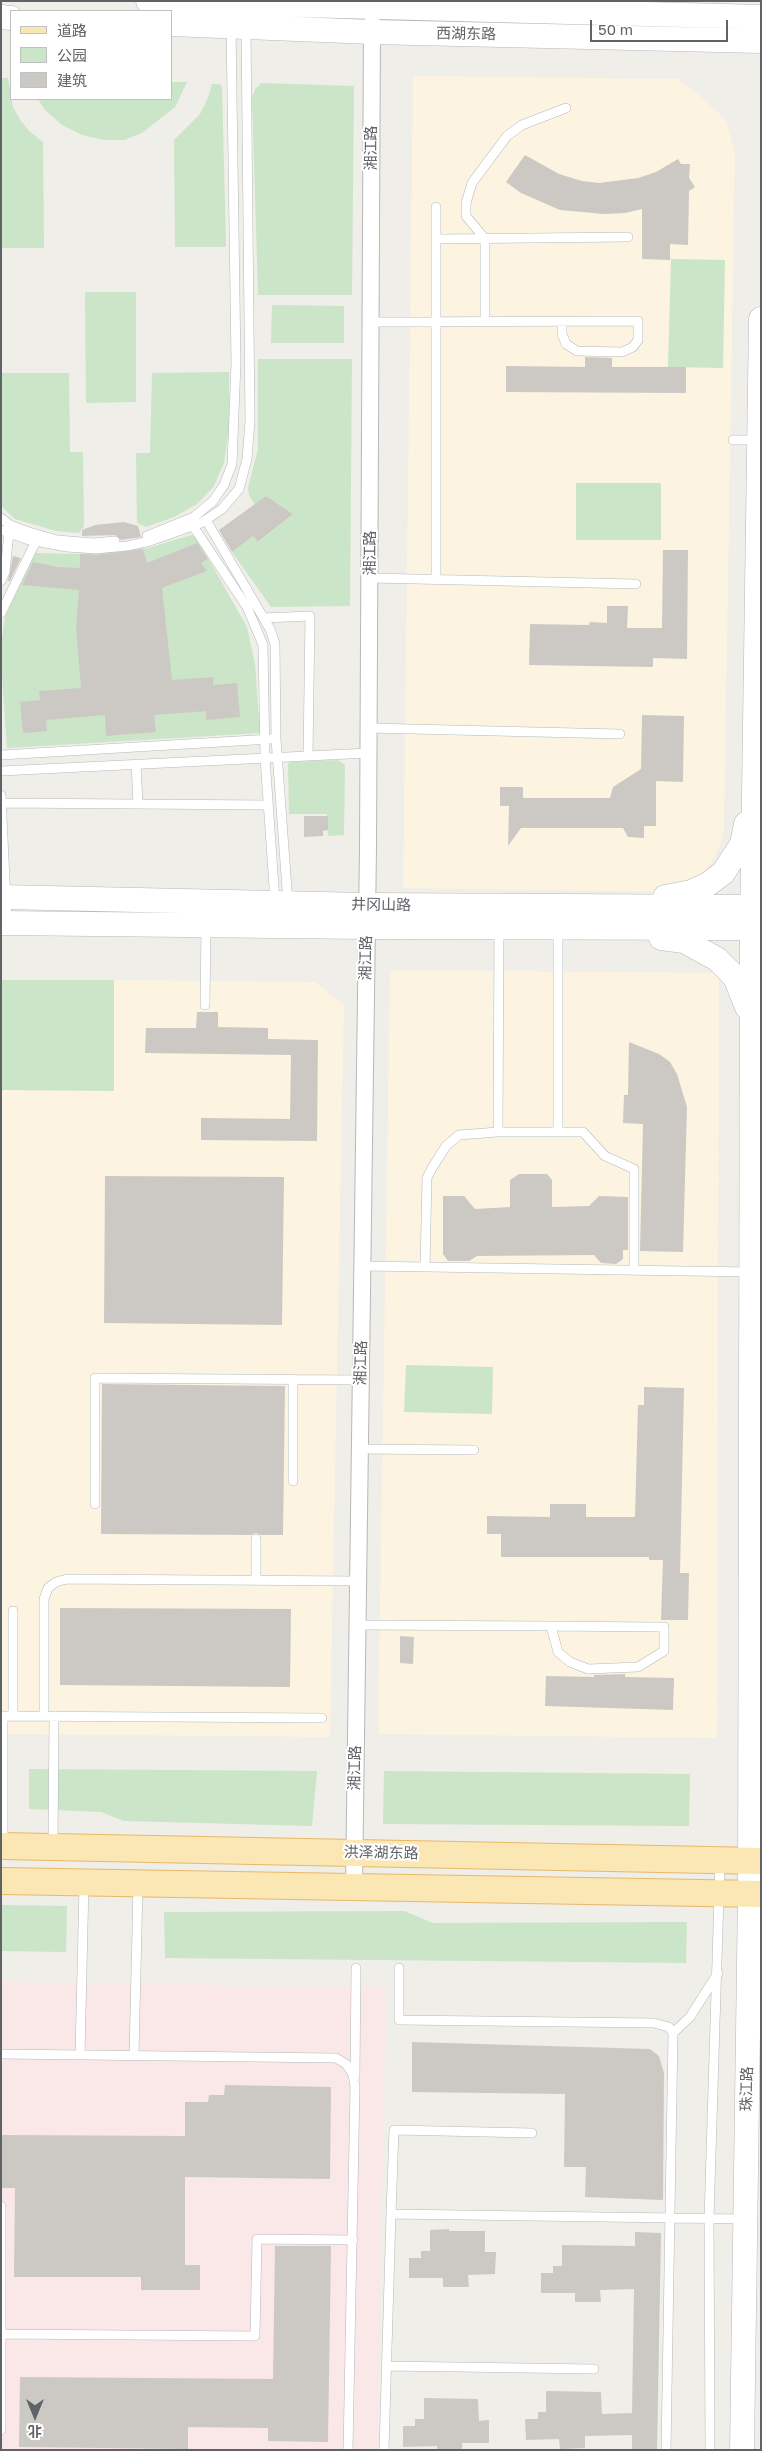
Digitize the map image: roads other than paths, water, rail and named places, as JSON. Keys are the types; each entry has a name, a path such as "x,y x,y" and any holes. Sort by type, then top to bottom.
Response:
{"main road":[{"name":"洪泽湖东路","path":"2,1846 755,1861"},
{"path":"1,1881 755,1894"}],"street":[{"name":"西湖东路","path":"148,1 372,14 761,41"},
{"name":"西湖东路","path":"172,24 238,27 372,14 761,17"},
{"name":"湘江路","path":"354,1886 369,753 372,14"},
{"name":"珠江路","path":"742,2450 745,2219 755,1894 754,1259 751,1022 756,917 754,788 761,319"},
{"path":"561,916 670,896 707,885 722,873 742,844 754,788"},
{"name":"井冈山路","path":"4,897 206,913 367,916 756,917"},
{"name":"井冈山路","path":"4,923 206,913 281,903 367,916"},
{"path":"561,916 684,941 698,947 717,959 735,977 751,1022"}],"lane":[{"path":"1,518 10,525 57,540 94,543 127,540 152,535 194,516 213,501 224,485 232,464 236,402 238,27"},
{"path":"1,581 5,572 5,531 36,541 86,549 127,546 150,541 206,520 231,500 239,489 248,459 250,354 238,27"},
{"path":"485,322 485,239 466,216 466,203 472,184 507,136 522,125 566,108"},
{"path":"436,207 436,580"},
{"path":"436,239 628,237"},
{"path":"371,322 638,321 638,340 633,347 622,352 577,351 566,344 562,334 562,322"},
{"path":"733,440 760,440"},
{"path":"206,520 264,618 270,629 274,644 281,903"},
{"path":"193,526 247,606 262,645 268,805 281,903"},
{"path":"1,613 36,541"},
{"path":"370,578 636,584"},
{"path":"264,618 310,616 308,756"},
{"path":"369,728 620,734"},
{"path":"1,755 276,739"},
{"path":"1,771 369,753"},
{"path":"136,764 138,804"},
{"path":"1,795 4,923"},
{"path":"2,803 268,805"},
{"path":"205,1005 206,913"},
{"path":"498,1132 499,916"},
{"path":"558,1132 561,916"},
{"path":"425,1267 427,1178 446,1146 460,1135 498,1132 583,1132 605,1156 634,1169 634,1270"},
{"path":"362,1266 634,1270 754,1259"},
{"path":"95,1504 96,1378 361,1380"},
{"path":"293,1379 293,1481"},
{"path":"360,1449 474,1450"},
{"path":"256,1539 256,1581"},
{"path":"44,1716 44,1599 48,1588 56,1582 67,1579 358,1581"},
{"path":"13,1611 13,1716"},
{"path":"357,1625 551,1626 664,1627 664,1651 638,1667 588,1669 570,1662 558,1652 551,1626"},
{"path":"2,1846 2,1716 322,1718"},
{"path":"53,1847 54,1716"},
{"path":"710,2450 709,2218 720,1860"},
{"path":"80,2054 84,1882"},
{"path":"134,2056 139,1883"},
{"path":"348,2450 353,2240 356,1968"},
{"path":"399,1968 399,2020 654,2023 669,2027 673,2033 666,2450"},
{"path":"673,2033 690,2018 718,1972"},
{"path":"1,2054 336,2058 346,2064 353,2074 355,2087"},
{"path":"384,2450 394,2130 532,2133"},
{"path":"1,2206 1,2430"},
{"path":"391,2214 745,2219"},
{"path":"2,2334 255,2336 257,2239 353,2240"},
{"path":"386,2366 594,2369"}]}
